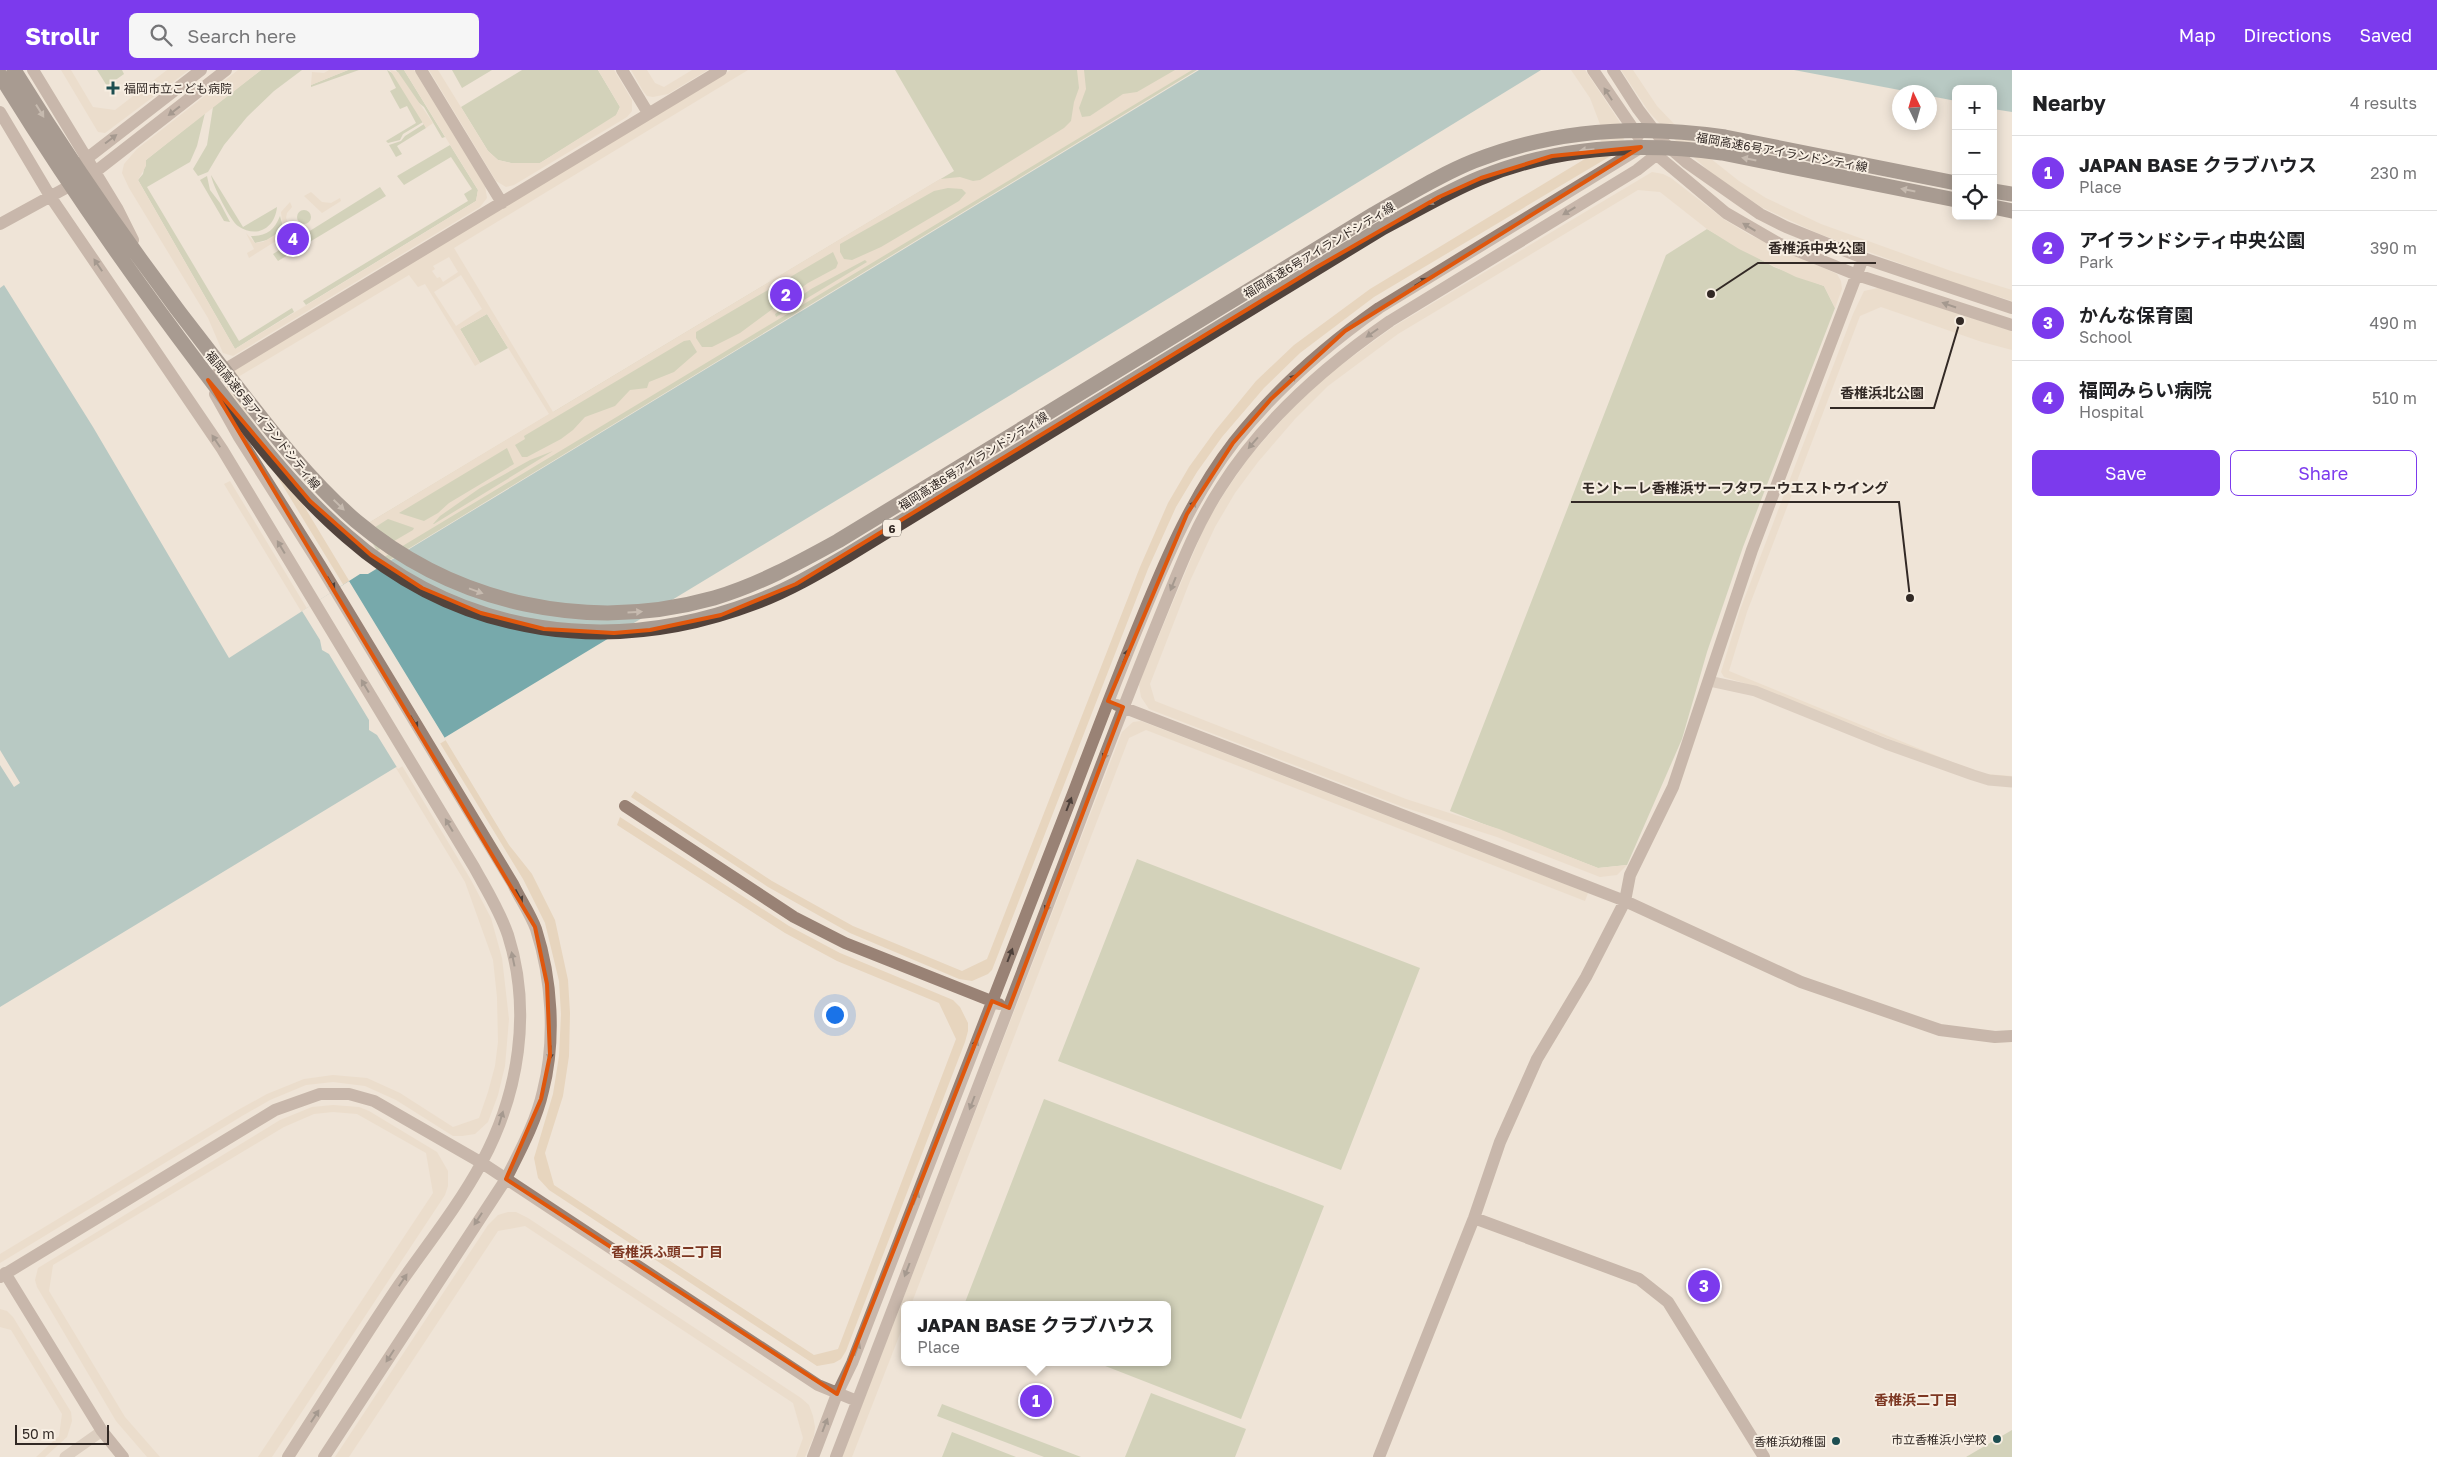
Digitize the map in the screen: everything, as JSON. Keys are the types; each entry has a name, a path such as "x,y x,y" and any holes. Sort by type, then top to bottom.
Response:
{"highway":[{"name":"福岡高速6号アイランドシティ線","path":"14,70 86,180 190,328 289,452 341,507 357,522 406,556 458,584 519,604 579,612 648,611 683,605 752,585 788,569 838,541 1374,214 1431,182 1473,162 1515,146 1577,133 1610,130 1687,132 1724,137 1952,182"},
{"name":"福岡高速6号アイランドシティ線","path":"0,75 101,231 243,423 310,501 371,556 395,572 450,602 514,622 577,632 614,633 687,624 759,601 796,584 846,556 1382,228 1480,178 1519,164 1587,150 1635,147 1686,149 1722,154 1952,199"},
{"path":"1997,192 2012,194"},
{"path":"1997,208 2012,211"}],"street":[{"path":"33,70 117,208 239,437 320,565 513,884 535,927 547,984 550,1014 550,1055 543,1092 528,1135 506,1179 324,1457"},
{"path":"50,196 86,158 201,70"},
{"path":"0,224 95,172 226,70"},
{"path":"421,70 502,203"},
{"path":"622,70 648,113"},
{"path":"208,380 395,265 502,203 721,70"},
{"path":"1593,70 1624,118 1656,156 1726,213 1752,230 1778,243 1857,274 2012,325"},
{"path":"1613,70 1638,109 1664,142 1686,162 1760,214 1786,227 1863,258 2012,308"},
{"path":"0,112 50,196 222,449 474,867 501,916 508,936 519,987 521,1016 517,1067 499,1126 482,1163 398,1286 288,1457"},
{"path":"812,1457 837,1394 852,1363 1108,701 1160,572 1187,514 1234,443 1312,359 1379,308 1646,145 1664,142"},
{"path":"836,1457 1124,707 1201,520 1221,485 1245,453 1284,408 1320,374 1390,321 1637,170 1656,156 1664,142"},
{"path":"1379,1457 1474,1218 1500,1142 1537,1059 1586,977 1625,901 1630,875 1673,787 1752,550 1863,258"},
{"path":"1709,681 1755,691 1886,744 1973,775 1989,780 2012,782"},
{"path":"1108,701 1625,901 1746,959 1801,982 1940,1030 1995,1037 2012,1036"},
{"path":"625,806 794,916 845,943 1008,1008"},
{"path":"122,1457 102,1431 3,1275 261,1118 309,1096 333,1093 362,1097 374,1101 482,1163 818,1385 858,1401"},
{"path":"1474,1218 1639,1279 1668,1302 1764,1457"},
{"path":"65,1457 102,1431"}],"highlighted area":[{"path":"1641,147 1345,331 1271,399 1233,443 1187,514 1108,701 1123,707 1009,1008 992,1001 837,1394 506,1179 541,1099 550,1055 547,984 535,927 208,380 310,501 371,555 422,588 481,613 544,629 614,633 650,630 721,615 796,584 1317,267 1439,197 1481,178 1552,156"}],"green space":[{"path":"97,70 122,70 124,74 107,86"},
{"path":"261,70 302,70 274,91 247,117 224,145 208,172 198,176 193,169 207,145 213,107"},
{"path":"348,70 359,70 311,87 311,85"},
{"path":"387,70 394,74 423,122 403,134 400,140 388,143 386,141 416,123 407,106 400,109 390,91 396,88"},
{"path":"396,70 404,70 445,137 442,138 424,107 414,99"},
{"path":"452,70 492,70 462,88"},
{"path":"522,70 598,70 620,107 616,116 540,163 511,163 498,160 488,151 461,107"},
{"path":"895,70 1197,70 385,563 362,527 954,171"},
{"path":"205,113 197,146 190,162 147,187 239,341 292,308 294,312 235,349 138,180 143,174 146,160"},
{"path":"424,124 426,128 397,146 402,154 396,157 389,145 401,141 405,136"},
{"path":"450,145 478,190 476,201 306,305 303,301 468,201 464,194 472,189 451,157 404,185 397,176"},
{"path":"211,175 243,227 277,207 276,214 269,226 258,231 252,231 238,226 222,202"},
{"path":"207,176 210,190 220,203 230,222 224,221 200,180"},
{"path":"380,187 386,196 278,261 273,254"},
{"path":"301,210 307,210 311,217 307,224 301,224 297,220 297,214"},
{"path":"280,216 284,230 271,239 255,243 251,236 269,232"},
{"path":"1707,229 1774,267 1824,286 1835,308 1743,547 1707,652 1682,739 1627,865 1598,868 1450,811 1666,255"},
{"path":"487,314 508,348 480,363 460,329"},
{"path":"1137,859 1420,968 1341,1170 1058,1061"},
{"path":"1044,1099 1324,1206 1241,1419 1105,1366 1171,1366 1171,1301 966,1301"},
{"path":"1151,1393 1246,1429 1235,1457 1125,1457"},
{"path":"942,1404 1081,1457 1044,1457 937,1416"},
{"path":"2012,1430 2012,1457 1966,1457"},
{"path":"952,1432 1016,1457 942,1457"}],"shaded area":[{"path":"61,70 71,70 93,107 115,110 167,70 189,70 105,133 98,132"},
{"path":"238,70 261,70 146,160 146,166 138,180 235,349 476,201 478,190 404,70 414,70 485,186 487,198 480,207 233,356 223,353 208,318 129,188 122,173 124,164 137,149"},
{"path":"329,70 348,70 311,85 312,72 324,73"},
{"path":"390,70 398,72 433,123 426,128"},
{"path":"429,70 438,70 488,151 498,160 511,163 540,163 616,115 620,107 598,70 614,70 632,100 632,111 627,117 514,185 506,187 496,181"},
{"path":"631,70 647,70 655,83 664,87 692,70 708,70 668,94 653,97 647,96"},
{"path":"731,70 748,70 454,248 553,412 940,179 960,177 973,181 980,180 1064,128 1071,121 1074,102 1079,88 1077,70 1084,70 1086,89 1079,108 1082,117 1090,116 1123,94 1137,92 1175,70 1192,70 381,559 377,551 414,528 388,519 369,531 365,525 549,414 487,314 460,329 480,363 475,366 425,284 418,287 409,275 238,377 235,392 509,845 532,874 555,920 568,980 570,1013 569,1056 563,1096 545,1153 554,1185 814,1355 838,1349 956,1039 939,1003 837,961 785,933 617,825 620,817 789,926 840,953 953,1000 960,1007 968,1023 965,1042 846,1351 841,1359 834,1363 817,1366 549,1190 538,1178 534,1158 553,1094 559,1056 561,1014 559,981 545,923 523,879 228,396 227,380 234,370","holes":["948,188 962,189 966,193 959,201 881,247 852,260 844,259 840,252 840,244 934,191","833,252 838,263 836,268 808,283 740,333 712,347 702,347 696,338 696,332","449,257 458,272 443,282 432,271 435,269 433,266","865,260 867,262 776,317 775,314 811,289","461,275 482,309 456,326 434,292","690,340 697,352 674,372 649,382 647,388 630,390 615,406 585,417 561,439 527,457 522,457 515,445 525,439 524,436 684,341","507,448 514,464 449,503 438,513 424,521 399,513","553,451 433,524 440,516 480,488 530,460"]},
{"path":"1571,70 1585,70 1625,130 1623,144 1619,151 1374,297 1300,353 1264,388 1222,437 1197,472 1176,507 1148,569 992,970 988,974 972,981 959,979 850,933 768,887 631,797 635,791 772,881 853,926 962,971 987,959 1140,567 1168,503 1189,467 1215,431 1256,381 1294,345 1370,289 1598,151 1603,132 1590,98"},
{"path":"1621,70 1633,70 1657,106 1696,147 1739,181 1766,198 1821,224 1954,272 2012,290 2012,301 1951,282 1817,233 1761,207 1710,172 1677,142 1649,112"},
{"path":"1652,172 1671,178 1725,220 1750,235 1837,274 1841,281 1842,289 1835,308 1824,286 1796,277 1739,249 1707,229 1660,192 1638,190 1398,334 1328,386 1295,419 1258,462 1235,493 1215,527 1190,581 1150,684 1155,701 1406,799 1499,829 1598,868 1627,865 1617,875 1600,877 1497,837 1403,807 1149,709 1141,697 1139,685 1206,523 1250,456 1288,413 1322,379 1393,327"},
{"path":"311,192 322,202 331,203 340,198 341,201 322,213 304,196"},
{"path":"290,202 292,207 287,213 286,218 292,231 249,258 247,253 254,249 246,233 255,243 263,242 283,230 281,212"},
{"path":"1878,288 2012,331 2012,350 1982,342 1881,307 1860,316 1747,612 1729,671 1974,771 2012,776 2012,778 1986,776 1973,772 1757,687 1724,677 1721,672 1740,610 1853,314 1864,291"},
{"path":"230,481 471,880 491,918 502,958 509,1019 505,1066 498,1095 488,1122 475,1134 453,1136 396,1100 365,1086 333,1082 306,1085 270,1100 242,1116 0,1263 0,1254 238,1110 267,1094 304,1079 333,1075 367,1078 400,1093 453,1127 479,1118 488,1092 495,1066 498,1042 497,997 493,960 465,882 224,484"},
{"path":"1141,721 1588,893 1585,901 1146,730 1129,738 913,1301 902,1301 1122,732 1133,722"},
{"path":"333,1105 359,1107 369,1111 437,1152 448,1171 448,1186 445,1195 272,1457 258,1457 433,1193 426,1153 357,1114 333,1112 314,1114 284,1127 53,1265 49,1291 125,1417 160,1457 147,1457 116,1421 37,1287 35,1280 38,1268 280,1120 312,1107"},
{"path":"516,1212 528,1218 801,1398 809,1405 815,1427 814,1436 805,1457 796,1457 803,1438 793,1403 525,1226 498,1231 349,1457 335,1457 488,1225 498,1215"},
{"path":"901,1304 901,1331 852,1457 842,1457"},
{"path":"0,1309 7,1311 13,1317 71,1412 72,1421 67,1437 45,1457 36,1457 59,1436 62,1414 11,1330 0,1327"}],"water":[{"path":"1199,70 1541,70 1055,368 0,1007 0,288 4,285 93,427 229,658 360,574 368,574"},
{"path":"1794,70 2012,70 2012,112 1997,110 1997,85 1952,85 1952,100 1937,97 1937,85 1892,85 1892,89"}],"pier":[{"path":"349,581 446,740 398,769 377,735 369,730 369,720 329,654 322,650 320,640 302,611"},
{"path":"0,750 20,783 14,787 0,765"}],"place":[{"name":"福岡市立こども病院","path":"113,88"},
{"name":"福岡みらい病院","path":"293,239"},
{"name":"香椎浜中央公園","path":"1711,294"},
{"name":"アイランドシティ中央公園","path":"786,295"},
{"name":"香椎浜北公園","path":"1960,321"},
{"name":"モントーレ香椎浜サーフタワーウエストウイング","path":"1910,598"},
{"name":"かんな保育園","path":"1704,1286"},
{"name":"JAPAN BASE クラブハウス","path":"1036,1401"},
{"name":"市立香椎浜小学校","path":"1997,1439"},
{"name":"香椎浜幼稚園","path":"1836,1441"}],"district":[{"name":"香椎浜ふ頭二丁目","path":"667,1251"},
{"name":"香椎浜二丁目","path":"1916,1399"}]}
